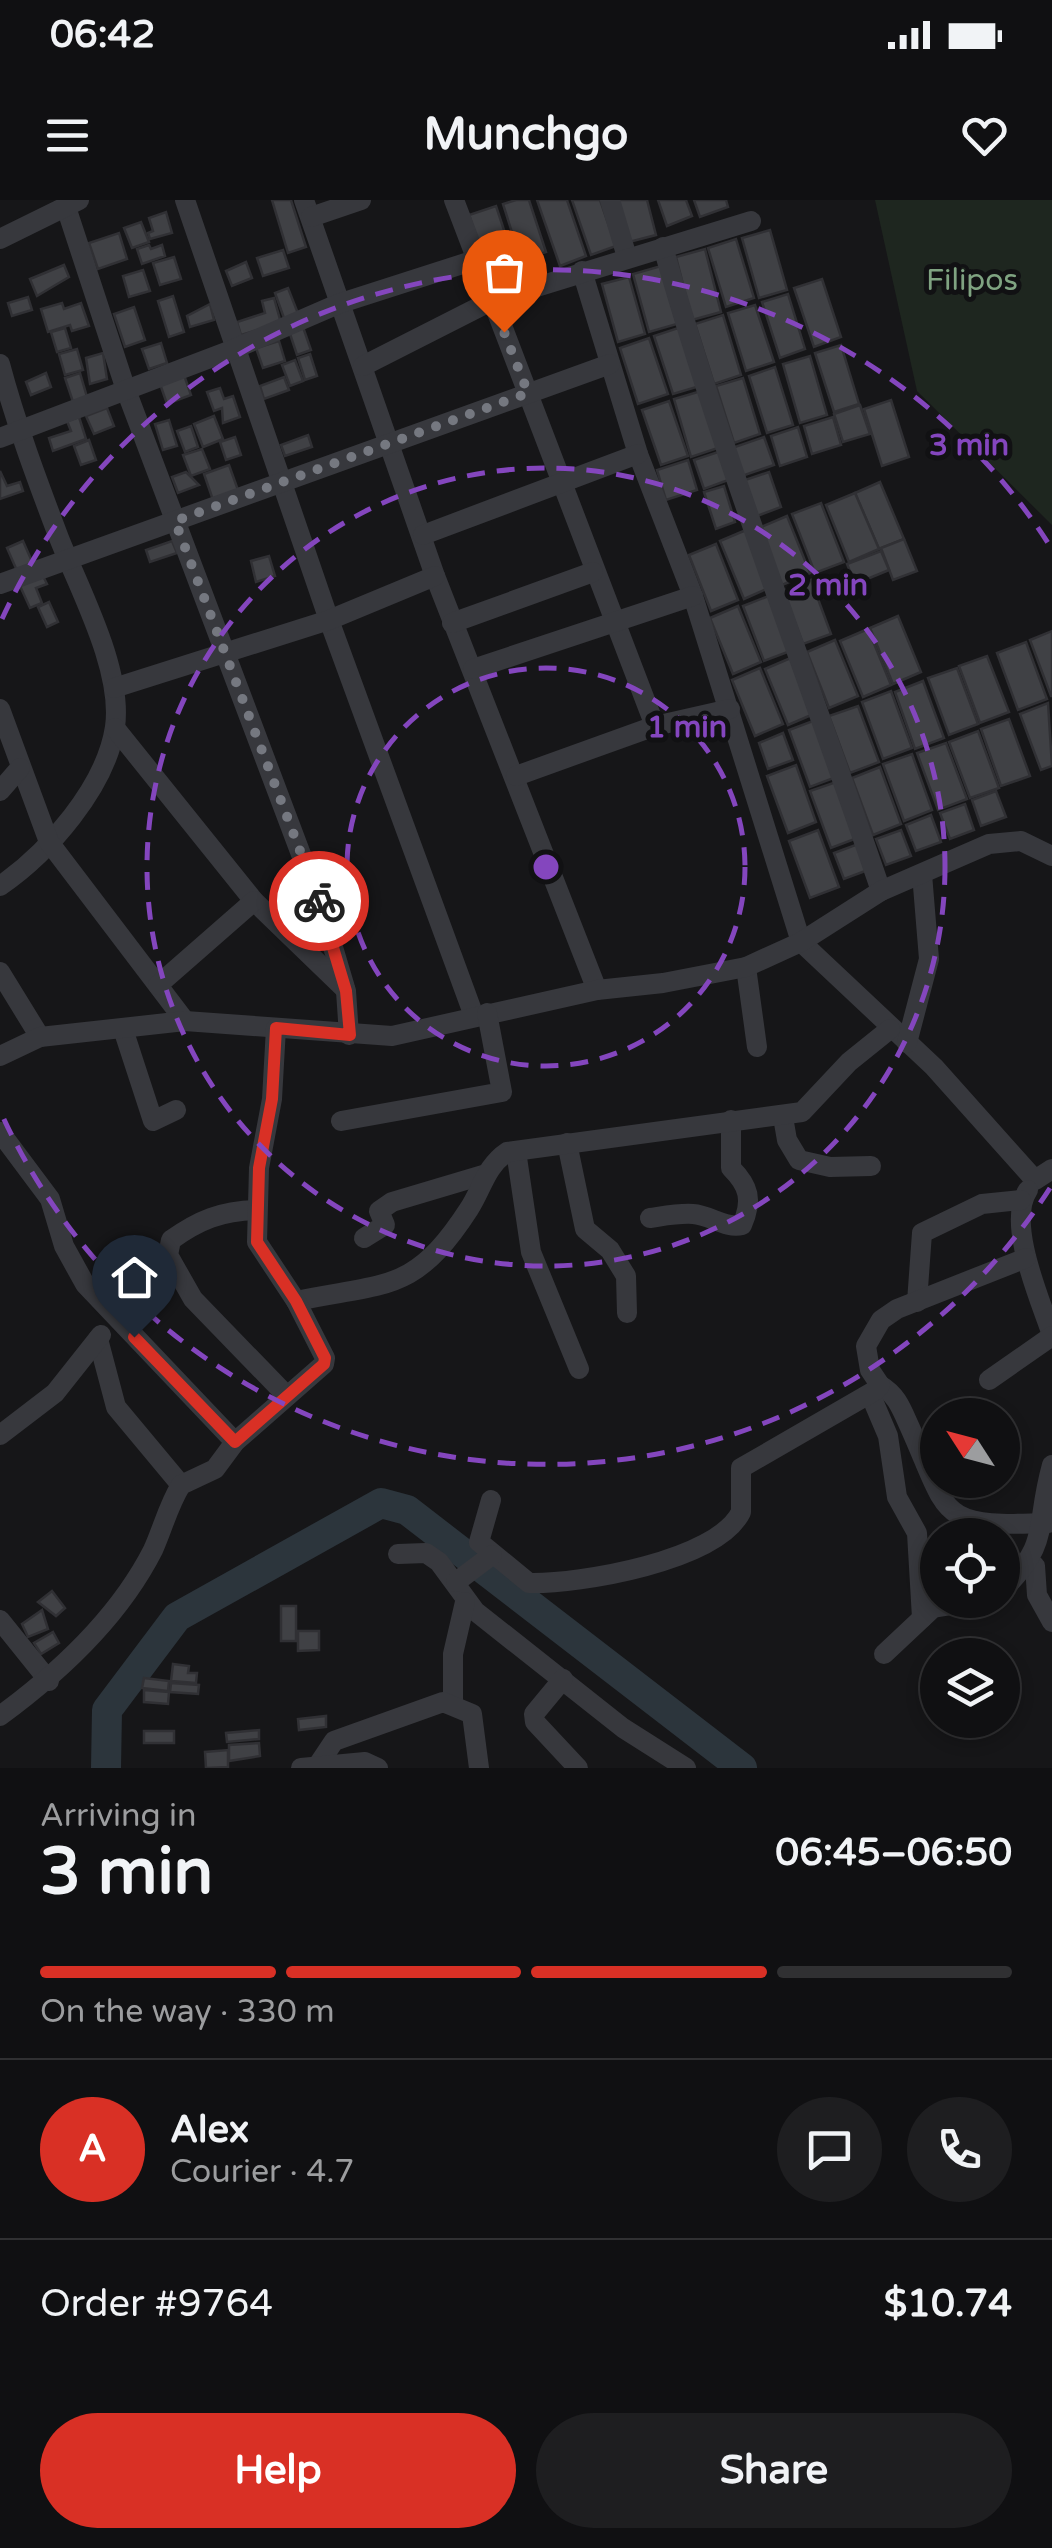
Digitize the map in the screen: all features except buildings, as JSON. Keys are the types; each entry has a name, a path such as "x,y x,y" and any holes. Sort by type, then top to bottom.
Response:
{"street":[{"path":"185,200 330,620 480,1015 502,1092 341,1120"},
{"path":"361,200 307,209 386,444 452,623 516,776 596,990"},
{"path":"454,200 563,484 592,572 655,726"},
{"path":"610,200 627,257"},
{"path":"0,239 73,203 126,390 322,910 346,991 350,1035"},
{"path":"362,366 491,302 750,221"},
{"path":"663,247 739,493 830,738 881,891"},
{"path":"9,435 234,350 338,304 475,260"},
{"path":"582,271 638,454 693,596 801,942 1043,1174 1021,1200 982,1204 922,1233 917,1302"},
{"path":"0,364 9,435 68,559 114,688 115,728 101,768 49,842 0,886"},
{"path":"0,584 610,364"},
{"path":"422,535 638,454"},
{"path":"452,623 592,572"},
{"path":"114,688 330,620 435,576"},
{"path":"472,669 693,596"},
{"path":"0,709 49,842 186,1021"},
{"path":"516,776 655,726 730,710"},
{"path":"115,728 254,901 346,991"},
{"path":"0,792 20,768"},
{"path":"0,1056 40,1037 186,1021 392,1036 596,990 663,984 746,966 801,942 881,891 989,844 1021,841 1052,856"},
{"path":"908,1042 929,959 922,874"},
{"path":"158,985 254,901"},
{"path":"746,966 757,1047"},
{"path":"0,972 40,1037"},
{"path":"0,1716 49,1681 134,1582 181,1485 205,1477 235,1442 325,1358 296,1301 262,1254 256,1210 272,1099 276,1028"},
{"path":"296,1301 360,1292 420,1271 462,1219 486,1174 501,1156 516,1150 732,1120 783,1118 810,1108 849,1062 890,1028"},
{"path":"123,1029 154,1120 176,1110"},
{"path":"783,1118 787,1140 799,1160 830,1166 871,1166"},
{"path":"650,1218 688,1213 710,1216 732,1227 742,1225 750,1195 747,1182 732,1168 732,1120"},
{"path":"0,1132 50,1198 72,1263 113,1316 235,1442"},
{"path":"567,1143 585,1228 610,1250 626,1276 626,1313"},
{"path":"516,1150 532,1252 580,1369"},
{"path":"364,1238 385,1226 380,1210 392,1202 486,1174"},
{"path":"989,1380 1052,1336 1026,1258 1021,1200"},
{"path":"256,1210 209,1216 171,1240 167,1250 193,1299 287,1396"},
{"path":"920,1584 917,1533 897,1497 888,1436 866,1346 881,1320 1026,1258"},
{"path":"0,1435 55,1394 113,1316"},
{"path":"98,1340 116,1407 181,1485"},
{"path":"875,1390 899,1403 931,1483 951,1509 983,1526 1048,1523"},
{"path":"490,1500 478,1538 490,1555 529,1582 635,1571 712,1543 741,1512 740,1468 875,1390"},
{"path":"1052,1464 1048,1523 1035,1566 1037,1594 1052,1622"},
{"path":"398,1554 426,1553 457,1581 465,1602 623,1728 686,1768"},
{"path":"457,1581 490,1555"},
{"path":"1020,1577 1035,1566"},
{"path":"453,1704 453,1654 465,1602"},
{"path":"884,1654 922,1618"},
{"path":"0,1620 49,1681"},
{"path":"562,1680 534,1714 535,1722 578,1768"},
{"path":"310,1766 334,1741 421,1707 453,1704 472,1714 477,1723 479,1768"},
{"path":"310,1766 365,1762 378,1768"}],"green space":[{"name":"Filipos","path":"875,200 1052,200 1052,525 917,391"}],"waterway":[{"path":"106,1768 107,1710 177,1617 381,1503 407,1510 742,1768"}],"way so far":[{"path":"319,901 175,521 528,393 504,332"}],"route":[{"path":"134,1337 235,1442 324,1364 325,1358 296,1301 262,1254 257,1242 256,1210 259,1168 272,1099 276,1028 350,1035 346,991 319,901"}]}
